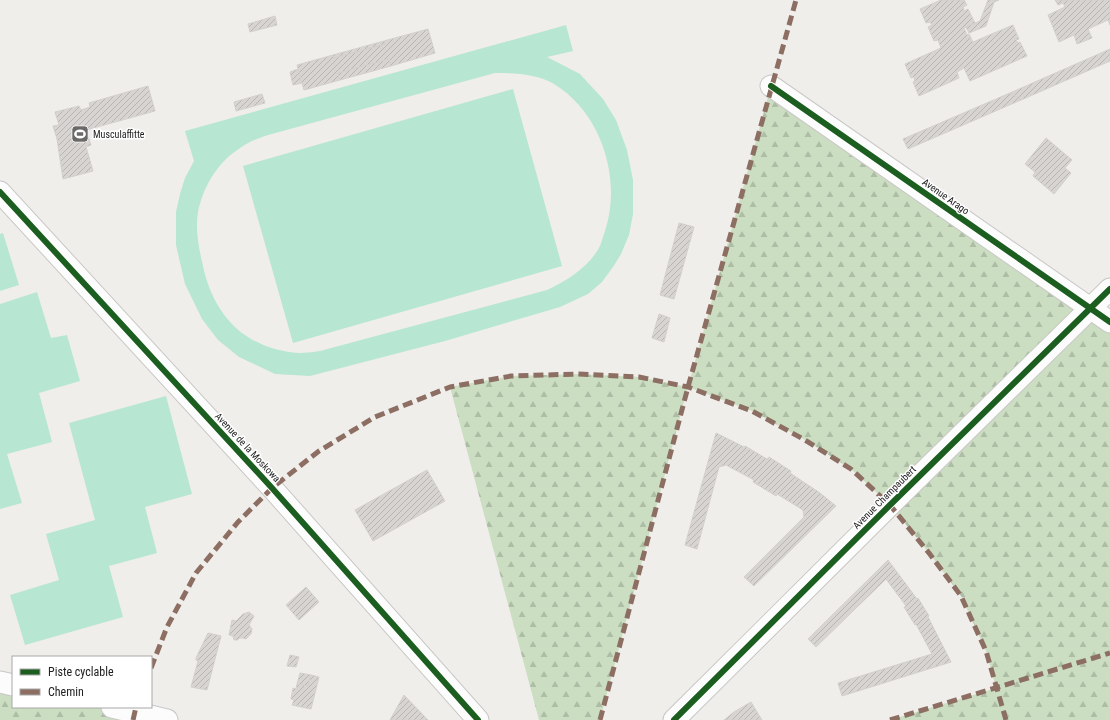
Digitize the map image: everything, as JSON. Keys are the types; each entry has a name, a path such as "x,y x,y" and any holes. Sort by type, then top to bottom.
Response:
{"street":[{"name":"Avenue Arago","path":"771,86 1110,322"},
{"name":"Avenue de la Moskowa","path":"0,192 272,488 478,720"},
{"name":"Avenue Champaubert","path":"674,720 1110,289"},
{"path":"0,682 12,685"},
{"path":"116,708 167,720"}],"green space":[{"path":"566,25 573,51 547,57 580,74 603,99 616,120 627,150 633,180 633,214 629,235 621,254 602,282 588,294 560,307 445,341 310,376 275,374 239,357 218,340 202,319 185,284 176,245 176,212 185,178 194,161 185,131","holes":["495,73 533,76 554,84 571,97 585,112 596,130 604,149 609,170 611,191 610,211 600,246 584,267 563,282 547,290 320,351 299,353 269,347 255,341 234,327 216,303 208,285 200,253 197,226 198,212 207,185 222,163 243,146 268,135"]},
{"path":"771,86 1110,322 1110,720 890,720 996,688 986,651 961,596 929,553 890,505 851,469 805,440 752,411 688,387"},
{"path":"513,89 562,266 293,343 243,166"},
{"path":"3,233 19,285 0,291 0,234"},
{"path":"37,292 51,338 67,335 80,381 39,393 52,442 7,454 22,503 0,509 0,304"},
{"path":"578,374 639,377 688,387 600,720 539,720 450,387 511,376"},
{"path":"166,396 192,494 145,507 157,553 109,566 123,617 25,645 10,595 59,580 46,534 95,520 69,423"},
{"path":"0,682 12,685 12,708 116,708 167,720 0,720"}],"building":[{"path":"941,0 964,0 967,5 963,7 964,11 968,9 975,23 964,28 967,35 969,34 973,42 1013,25 1019,39 1016,40 1018,43 1020,42 1027,56 970,81 964,68 957,72 959,78 919,96 913,82 915,81 914,77 911,78 905,64 941,48 938,40 934,41 928,27 932,25 930,22 926,23 920,9"},
{"path":"988,0 999,0 994,2 986,26 969,33 966,27 980,21"},
{"path":"1055,0 1110,0 1110,25 1108,20 1088,29 1092,38 1077,44 1074,35 1059,42 1048,15 1065,7 1063,3 1058,5"},
{"path":"275,16 277,25 250,32 248,24"},
{"path":"428,29 435,53 391,66 389,59 338,73 340,80 304,90 297,65 333,55 334,58 385,44 384,41"},
{"path":"384,41 385,44 334,58 333,55"},
{"path":"1110,49 1110,61 1021,100 1010,93"},
{"path":"389,59 391,66 340,80 338,73"},
{"path":"298,69 302,83 293,85 290,72"},
{"path":"148,86 155,111 86,130 91,145 86,147 93,171 63,179 57,139 53,126 59,125 55,112 79,106 81,110 90,107 89,103"},
{"path":"1010,93 1021,100 908,149 903,139"},
{"path":"262,94 265,103 236,111 234,102"},
{"path":"1046,138 1072,160 1065,168 1071,173 1054,194 1033,176 1035,172 1025,164"},
{"path":"679,223 694,227 674,299 660,295"},
{"path":"659,314 670,318 664,342 652,338"},
{"path":"716,433 744,447 745,446 767,459 769,457 791,471 790,473 820,493 836,506 754,586 744,577 804,517 803,510 777,494 776,496 753,482 754,480 726,465 719,467 697,549 685,545"},
{"path":"427,470 445,501 373,541 355,510"},
{"path":"888,560 917,599 918,598 929,616 928,617 951,662 842,696 838,683 932,654 916,624 915,625 904,607 906,606 886,579 816,647 808,639"},
{"path":"306,587 319,602 299,620 286,605"},
{"path":"249,612 254,616 249,625 252,629 251,634 246,639 240,638 234,640 233,636 229,635 232,620 236,621 243,614"},
{"path":"208,633 221,636 207,690 191,687 198,661 196,658"},
{"path":"290,655 299,657 296,667 287,666"},
{"path":"300,673 311,675 308,686 297,684"},
{"path":"311,675 319,677 311,709 292,705 294,700 291,699 293,688 296,689 297,684 308,686"},
{"path":"404,695 428,720 390,720"},
{"path":"751,702 762,720 724,720 734,712"}],"marked path":[{"path":"600,720 688,387 796,0"},
{"path":"152,665 167,627 196,573 238,522 272,488 319,451 375,417 450,387 511,376 578,374 639,377 688,387 752,411 805,440 851,469 890,505 929,553 961,596 986,651 1006,720"},
{"path":"890,720 1110,653"},
{"path":"133,720 136,708"}],"cycle path":[{"path":"771,86 1110,322"},
{"path":"0,192 272,488 478,720"},
{"path":"674,720 1110,289"}],"place":[{"name":"Musculaffitte","path":"80,134"}]}
